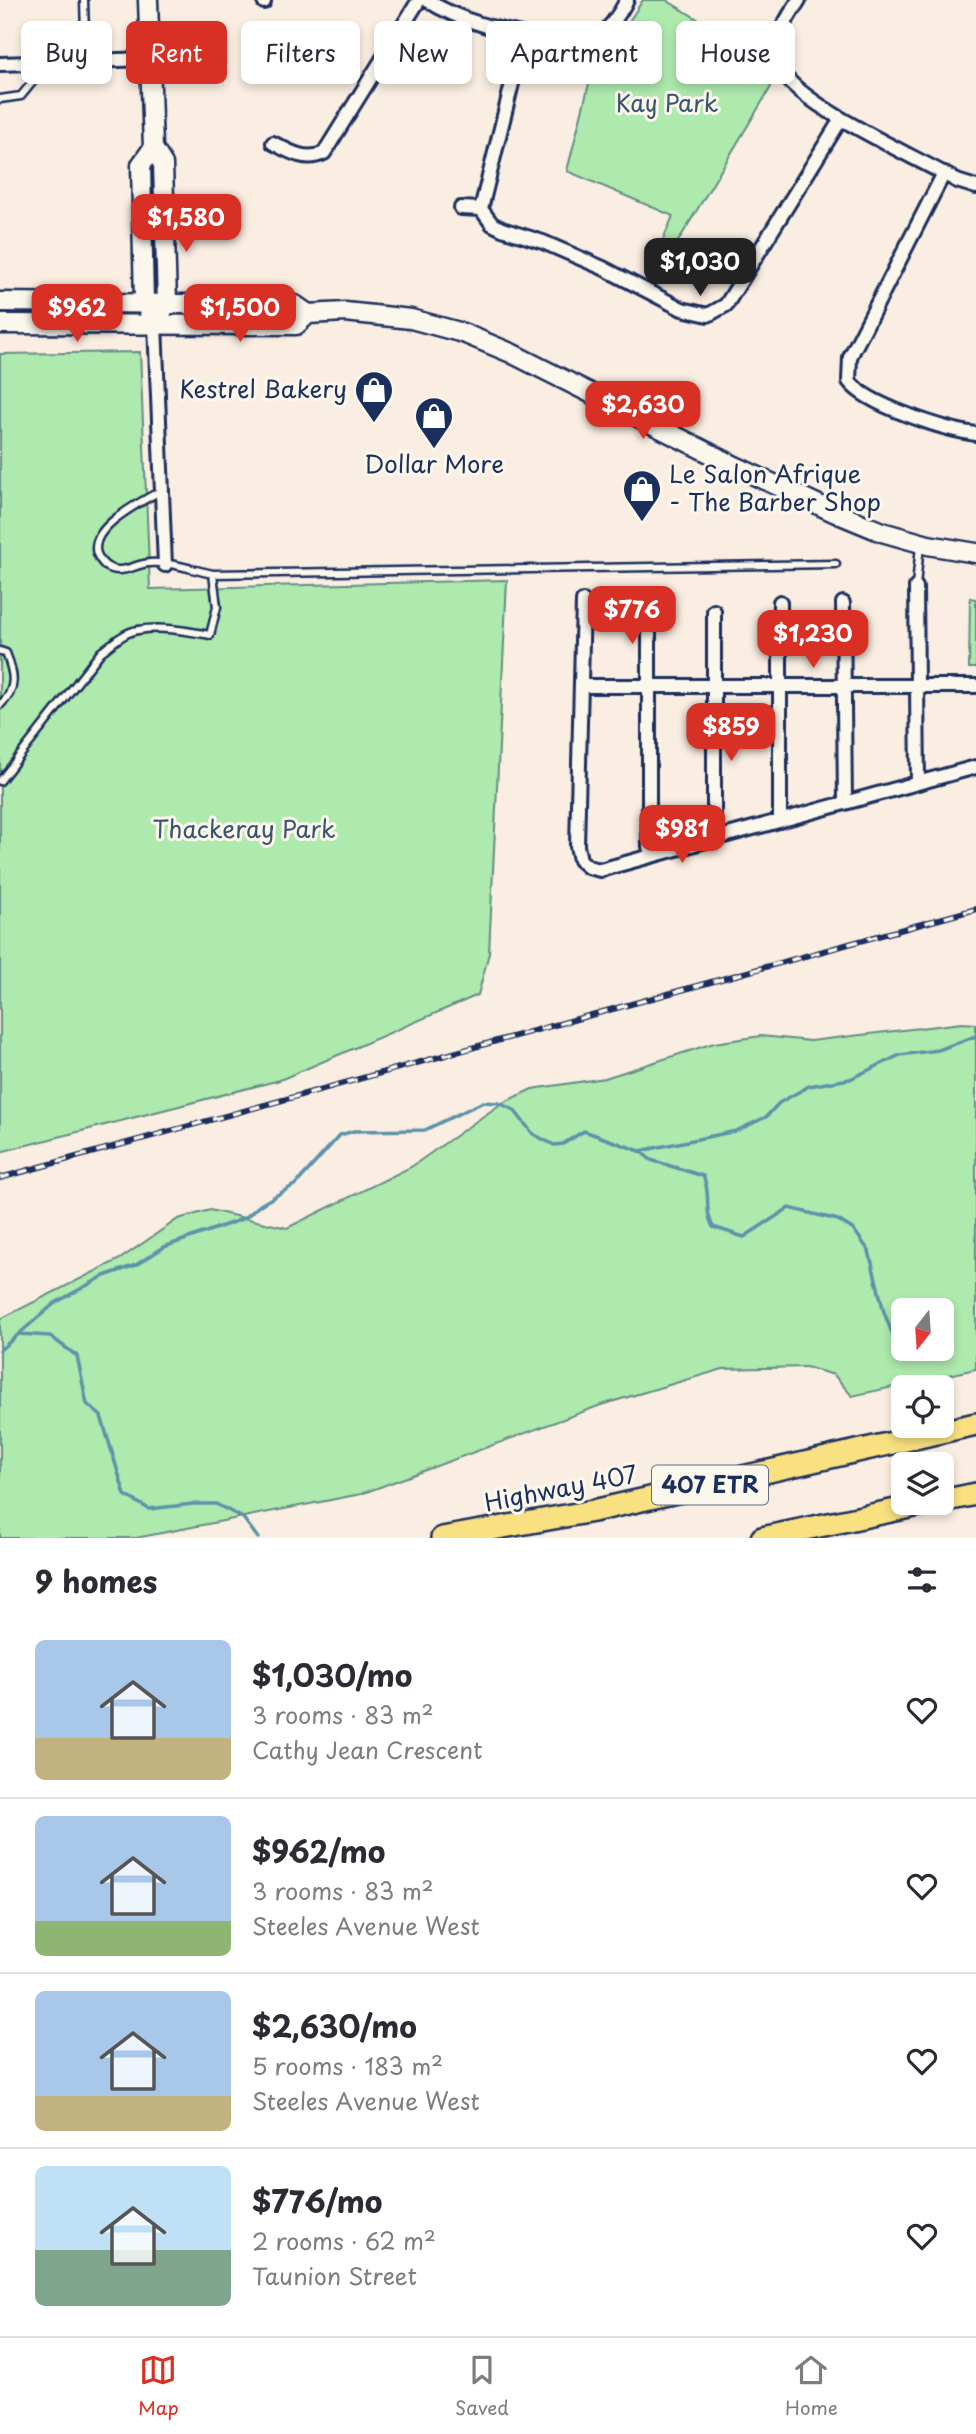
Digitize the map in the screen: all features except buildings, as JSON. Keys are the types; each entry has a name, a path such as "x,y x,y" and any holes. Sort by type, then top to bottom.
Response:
{"highway":[{"name":"Highway 407","path":"442,1538 593,1511 976,1424"},
{"path":"954,1499 976,1494"},
{"name":"407 ETR","path":"762,1538 891,1511"}],"main road":[{"path":"148,0 148,21"},
{"path":"150,84 153,148 163,164 167,303 155,324"},
{"path":"153,148 141,165 144,303 155,324"},
{"path":"0,302 295,306 308,314 345,312 411,319 463,334 511,353 798,496 882,532 920,543 976,553"},
{"path":"0,324 296,325 308,314"}],"street":[{"path":"273,143 306,157 324,153 419,0"},
{"path":"427,0 465,19 486,25"},
{"path":"614,21 627,0"},
{"path":"799,0 778,37 776,50 777,63 791,85 841,119 957,181 976,187"},
{"path":"0,64 21,63"},
{"path":"481,209 512,84"},
{"path":"481,209 492,224 502,229 543,242 603,268 682,309 708,315 726,305 841,119"},
{"path":"944,173 850,357 849,381 864,395 930,423 976,434"},
{"path":"461,208 481,209"},
{"path":"155,324 165,565"},
{"path":"916,587 918,782"},
{"path":"583,601 577,846 580,860 588,867 600,870 976,767"},
{"path":"779,602 780,819"},
{"path":"844,603 845,802"},
{"path":"649,606 651,856"},
{"path":"714,611 714,839"},
{"path":"581,686 976,686"}],"lane":[{"path":"84,0 85,21"},
{"path":"0,99 20,96 31,84"},
{"path":"163,489 110,522 98,540 96,551 102,563 112,569 127,570 148,563 213,574 836,564"},
{"path":"916,587 920,543"},
{"path":"0,780 101,652 116,640 136,630 182,630 210,635 217,607 213,574"},
{"path":"0,651 6,653 14,673 9,697 0,705"}],"green space":[{"name":"Kay Park","path":"643,0 666,0 701,21 676,21 676,84 769,84 771,87 659,273 651,268 673,216 567,171 589,84 662,84 662,21 629,21"},
{"name":"Thackeray Park","path":"140,352 150,589 507,580 489,953 478,995 280,1080 0,1152 0,354"},
{"path":"970,598 976,599 976,668 969,668"},
{"path":"962,1023 976,1024 976,1369 948,1375 891,1375 891,1388 852,1396 834,1375 806,1367 723,1369 601,1405 361,1494 136,1538 0,1538 0,1319 120,1259 178,1219 210,1210 287,1228 411,1167 502,1103 532,1089 605,1078 714,1043 761,1036 810,1041"}],"waterway":[{"path":"0,1350 55,1303 104,1276 136,1265 164,1247 245,1218 260,1205 296,1184 340,1135 354,1131 425,1130 483,1102 499,1103 514,1110 533,1134 554,1145 563,1144 584,1131 640,1151 736,1131 766,1117 779,1103 809,1086 850,1079 900,1055 938,1050 976,1036"},
{"path":"640,1151 651,1160 703,1176 707,1189 708,1214 713,1227 744,1237 789,1208 838,1220 854,1230 869,1251 891,1330"},
{"path":"19,1334 50,1336 77,1356 87,1404 101,1416 125,1495 149,1509 216,1504 243,1518 258,1538"}],"railway":[{"path":"0,1178 976,909"}],"place":[{"name":"Kestrel Bakery","path":"374,424"},
{"name":"Dollar More","path":"434,450"},
{"name":"Le Salon Afrique - The Barber Shop","path":"642,523"}]}
